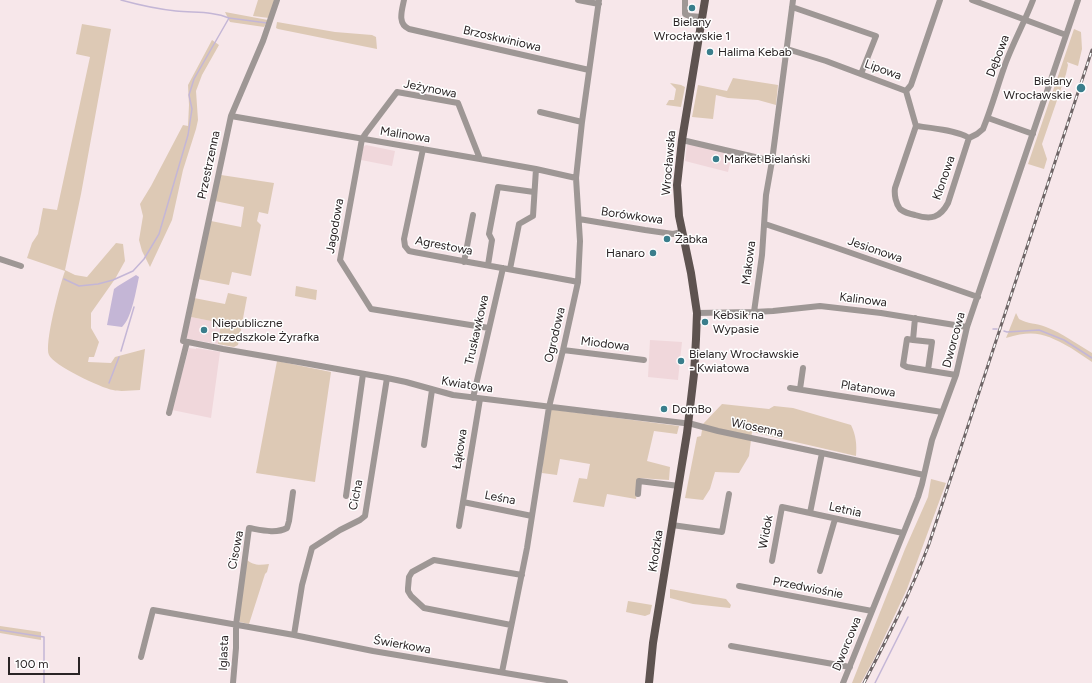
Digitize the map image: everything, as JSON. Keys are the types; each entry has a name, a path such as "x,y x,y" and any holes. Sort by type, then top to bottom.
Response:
{"main road":[{"name":"Wrocławska","path":"689,424 697,313 677,202 677,185 682,140 705,0"},
{"name":"Kłodzka","path":"649,683 653,643 689,424"}],"street":[{"name":"Przestrzenna","path":"169,413 231,116 263,41 277,0"},
{"name":"Brzoskwiniowa","path":"404,0 401,18 403,25 409,29 589,70"},
{"path":"578,0 599,2"},
{"path":"685,0 685,14 688,16 702,17"},
{"path":"906,90 911,85 940,0"},
{"path":"972,0 1066,35"},
{"name":"Dębowa","path":"987,120 1006,63 1033,0"},
{"name":"Dworcowa","path":"843,683 918,497 932,440 956,375 967,327 1078,0"},
{"name":"Ogrodowa","path":"502,672 527,548 549,407 564,350 578,282 580,248 576,178 582,122 599,2"},
{"path":"793,3 876,36 861,74"},
{"name":"Makowa","path":"754,312 762,255 766,195 772,161 793,3"},
{"name":"Lipowa","path":"787,49 794,50 906,90 916,126"},
{"name":"Jeżynowa","path":"362,139 397,92 458,103 480,159"},
{"path":"540,112 582,122"},
{"name":"Malinowa","path":"231,116 536,169 576,178"},
{"path":"916,126 961,134 969,138 983,129 987,120 1033,134"},
{"name":"Klonowa","path":"916,126 894,193 901,209 909,214 923,218 931,218 940,214 945,209 969,138"},
{"name":"Jagodowa","path":"362,139 340,260 371,309 489,328"},
{"path":"682,140 772,161"},
{"name":"Agrestowa","path":"423,149 404,239 405,246 409,251 578,282"},
{"path":"510,269 519,224 532,216 536,169"},
{"path":"488,265 492,240 489,234 498,187 534,192"},
{"path":"464,262 473,215"},
{"name":"Borówkowa","path":"579,219 673,234 682,232"},
{"name":"Jesionowa","path":"765,224 978,297"},
{"path":"0,259 21,266"},
{"name":"Truskawkowa","path":"476,398 489,328 503,268"},
{"name":"Kalinowa","path":"754,312 820,306 915,318 967,327"},
{"path":"697,313 754,312"},
{"path":"913,340 915,318"},
{"path":"928,370 932,342 907,339 904,365 906,367 956,375"},
{"name":"Kwiatowa","path":"185,341 245,354 296,361 387,378 453,395 689,424"},
{"name":"Miodowa","path":"564,350 644,360"},
{"path":"800,389 803,368"},
{"path":"346,496 363,374"},
{"name":"Cicha","path":"294,635 302,585 312,548 365,516 387,378"},
{"name":"Platanowa","path":"790,388 942,412"},
{"path":"424,445 432,390"},
{"name":"Łąkowa","path":"459,526 476,398"},
{"name":"Wiosenna","path":"689,424 924,475"},
{"path":"810,513 822,453"},
{"path":"638,494 639,481 679,486"},
{"name":"Cisowa","path":"236,624 249,528 271,531 283,530 287,528 294,492"},
{"path":"672,525 722,532 729,494"},
{"name":"Leśna","path":"463,502 532,516"},
{"name":"Letnia","path":"782,507 903,533"},
{"name":"Widok","path":"772,561 782,507"},
{"path":"820,571 835,519"},
{"path":"511,624 424,608 411,596 408,591 409,577 412,572 434,560 522,575"},
{"name":"Przedwiośnie","path":"739,586 872,611"},
{"name":"Świerkowa","path":"141,657 152,610 236,624 373,651 565,683"},
{"name":"Iglasta","path":"233,683 236,648 236,624"},
{"path":"731,646 850,666"}],"shaded area":[{"path":"258,0 275,0 269,18 253,16"},
{"path":"225,12 268,20 264,27 230,22"},
{"path":"277,22 335,32 372,35 376,37 377,49 278,29 276,28"},
{"path":"82,24 111,29 81,194 65,270 75,275 87,277 116,243 123,244 125,261 115,279 91,313 91,328 99,342 94,357 89,357 88,362 111,363 115,357 145,349 140,390 119,391 107,388 78,376 52,359 49,355 48,349 49,339 56,300 65,271 27,258 32,243 38,234 43,208 57,210 90,57 76,54"},
{"path":"1074,29 1081,32 1082,49 1078,66 1067,62 1068,65 1066,74 1042,144 1047,159 1044,169 1028,164"},
{"path":"212,40 219,45 202,75 196,91 198,120 183,170 172,220 150,267 142,251 139,240 143,216 140,204 183,125 188,126 188,85"},
{"path":"733,78 778,85 776,105 758,100 728,98 716,95 713,119 692,117 698,85 727,91"},
{"path":"670,83 685,87 681,107 666,105 669,100 674,100 676,89"},
{"path":"689,144 732,154 728,172 685,161 687,145"},
{"path":"366,145 395,151 392,166 361,160 363,147"},
{"path":"221,175 274,183 268,214 259,212 257,221 261,225 251,276 232,272 229,285 198,279 211,221 241,227 244,207 215,201"},
{"path":"136,275 139,277 135,296 131,311 125,323 122,327 107,325 114,289"},
{"path":"296,286 317,290 316,300 295,296"},
{"path":"228,293 247,297 238,345 234,347 218,344 221,323 191,317 194,298 225,304"},
{"path":"1016,313 1019,319 1052,329 1092,353 1092,362 1071,348 1054,339 1040,334 1016,335 1006,338"},
{"name":"Niepubliczne Przedszkole Żyrafka","path":"191,317 222,323 218,344 188,339 186,336"},
{"path":"650,340 682,342 678,380 648,377"},
{"path":"189,348 220,352 211,418 172,410"},
{"path":"277,361 331,372 315,482 256,473"},
{"path":"722,404 769,409 774,406 793,408 851,425 856,440 856,456 752,432 749,456 739,473 715,472 710,489 703,500 685,498 697,437 701,436 703,424"},
{"path":"548,409 679,426 677,434 654,431 647,461 670,467 669,480 639,478 636,499 607,494 604,507 573,502 579,478 587,479 590,464 560,459 557,475 542,473"},
{"path":"931,479 946,483 907,589 861,683 852,683 905,549 928,497"},
{"path":"246,559 254,564 269,564 249,624 240,622 238,618"},
{"path":"670,589 726,599 731,605 730,608 693,604 670,598"},
{"path":"628,601 652,605 650,614 645,616 626,612"},
{"path":"0,626 41,632 41,640 0,633"}],"waterway":[{"path":"121,0 162,9 183,12 210,13 229,18"},
{"path":"64,279 79,286 98,284 113,280 133,271 144,259 159,234 188,135 192,109 189,95 194,79 229,18 267,23"},
{"path":"121,351 134,307"},
{"path":"1004,331 1039,330 1064,340 1092,358"},
{"path":"109,383 119,357"},
{"path":"875,683 908,617"},
{"path":"0,630 44,637 44,683"}],"railway":[{"path":"864,683 907,597 929,544 1092,50"}],"place":[{"name":"Bielany Wrocławskie 1","path":"692,8"},
{"name":"Halima Kebab","path":"710,52"},
{"name":"Bielany Wrocławskie","path":"1081,88"},
{"name":"Market Bielański","path":"716,159"},
{"name":"Żabka","path":"667,239"},
{"name":"Hanaro","path":"653,253"},
{"name":"Kebsik na Wypasie","path":"705,322"},
{"name":"Niepubliczne Przedszkole Żyrafka","path":"204,330"},
{"name":"Bielany Wrocławskie - Kwiatowa","path":"681,361"},
{"name":"DomBo","path":"664,409"}]}
